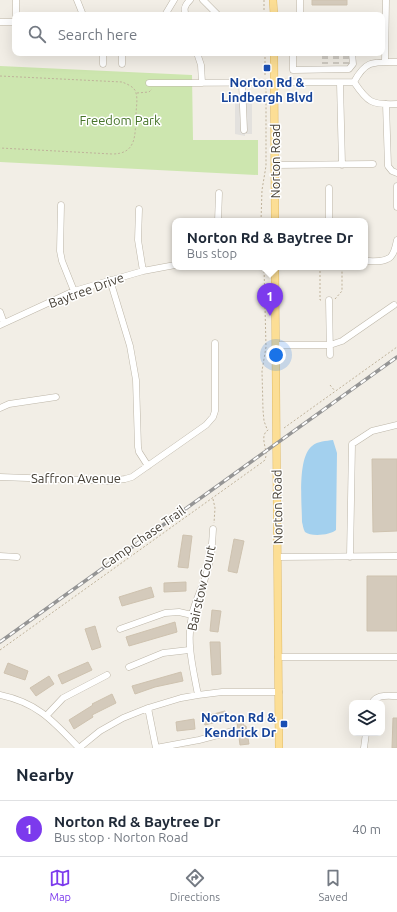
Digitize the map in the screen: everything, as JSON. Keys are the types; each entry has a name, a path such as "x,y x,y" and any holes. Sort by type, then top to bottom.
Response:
{"main road":[{"path":"273,0 274,12"},
{"name":"Norton Road","path":"274,56 275,218"},
{"name":"Norton Road","path":"275,270 279,748"}],"street":[{"path":"16,0 16,12"},
{"path":"77,0 82,12"},
{"path":"167,12 174,0"},
{"path":"184,12 184,7 190,0"},
{"path":"203,0 215,12"},
{"path":"300,0 300,12"},
{"path":"385,62 386,0"},
{"path":"0,22 12,22"},
{"path":"103,56 103,64"},
{"path":"122,56 122,64"},
{"path":"198,56 201,66 202,83"},
{"path":"294,56 293,70 348,66 351,56"},
{"path":"354,82 360,71 368,64 397,62"},
{"path":"340,82 342,165"},
{"path":"149,83 354,82"},
{"path":"354,82 363,96 369,100 378,104 397,104"},
{"path":"242,83 244,130"},
{"path":"386,104 388,166 392,171 397,172"},
{"path":"275,165 373,164"},
{"path":"397,186 397,207"},
{"path":"329,188 329,218"},
{"path":"218,218 219,193"},
{"path":"61,205 60,251 74,291"},
{"path":"139,209 138,240 143,271"},
{"path":"368,261 379,261 390,258 397,240"},
{"name":"Baytree Drive","path":"2,324 74,291 143,271 172,266"},
{"path":"110,280 130,346 136,380 138,447 139,452 148,466"},
{"path":"329,300 330,354"},
{"path":"276,345 330,345 342,341 394,305"},
{"path":"0,312 2,324"},
{"name":"Saffron Avenue","path":"0,477 118,480 132,477 206,425 213,417 215,405 214,343"},
{"path":"0,408 9,404 56,397"},
{"path":"350,557 352,444 372,431 397,425"},
{"name":"Bairstow Court","path":"198,695 189,638 192,615 212,554 213,529"},
{"path":"0,556 17,557"},
{"path":"278,557 397,556"},
{"path":"120,629 165,613 179,612 192,615"},
{"path":"129,667 163,653 190,650"},
{"path":"278,657 397,656"},
{"path":"47,715 63,698 107,675"},
{"path":"0,695 23,701 47,715 79,748 100,732 123,718 148,708 198,695 222,692 279,692"},
{"path":"374,700 379,696 397,696"},
{"path":"148,708 156,748 199,740 233,731"},
{"path":"364,748 366,736"}],"path":[{"path":"264,0 264,12"},
{"path":"262,218 262,190 266,166 265,56"},
{"path":"0,76 116,81 127,83 136,93 134,137 132,144 125,152 112,154 0,148"},
{"path":"136,93 149,92 157,83"},
{"path":"264,270 266,348 262,371 263,414 264,424 268,430 273,429"},
{"path":"320,270 320,300"},
{"path":"337,299 342,292 342,270"},
{"path":"282,429 397,347"},
{"path":"330,386 335,391"},
{"name":"Camp Chase Trail","path":"0,650 213,499 264,461 267,455 264,437 265,432 268,430"},
{"path":"213,499 215,508 213,529"}],"green space":[{"name":"Freedom Park","path":"0,66 192,75 193,140 258,140 258,175 0,162"}],"shaded area":[{"path":"235,98 245,98 247,102 252,103 252,134 245,134 245,136 235,134"}],"water":[{"path":"333,440 337,453 336,530 326,534 308,534 303,528 302,522 301,482 304,460 307,452 314,444"}],"building":[{"path":"312,0 347,0 347,5 312,5"},
{"path":"372,459 397,459 397,531 373,532"},
{"path":"183,535 192,536 188,568 178,567"},
{"path":"234,539 244,541 237,573 228,571"},
{"path":"367,576 397,576 397,631 367,631"},
{"path":"186,582 186,591 164,592 164,583"},
{"path":"151,587 154,597 122,606 119,597"},
{"path":"212,610 221,611 218,632 210,631"},
{"path":"175,622 177,632 129,646 126,637"},
{"path":"95,626 101,647 92,650 85,629"},
{"path":"210,642 220,642 221,674 212,675"},
{"path":"88,662 92,670 62,684 58,675"},
{"path":"8,663 28,671 25,680 4,673"},
{"path":"181,672 183,681 155,687 135,694 132,686"},
{"path":"49,676 54,684 36,696 30,688"},
{"path":"112,694 116,703 92,715 93,717 74,729 69,720 93,705 92,704"},
{"path":"225,711 228,719 205,725 202,717"},
{"path":"393,718 397,718 397,748 392,748"},
{"path":"194,719 195,729 177,731 176,722"},
{"path":"243,721 244,726 246,726 249,744 240,745 237,722"}],"tunnel":[{"path":"325,56 325,64"},
{"path":"336,56 336,64"},
{"path":"346,56 346,64"}],"railway":[{"path":"0,642 397,357"}],"place":[{"name":"Norton Rd & Lindbergh Blvd","path":"267,68"},
{"name":"Norton Rd & Baytree Dr","path":"270,316"},
{"name":"Norton Rd & Kendrick Dr","path":"284,724"}]}
